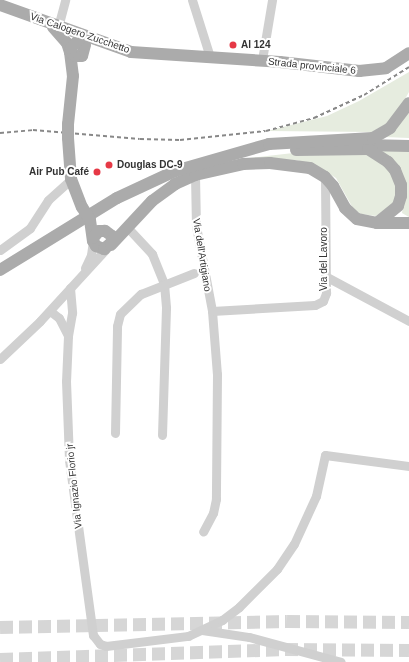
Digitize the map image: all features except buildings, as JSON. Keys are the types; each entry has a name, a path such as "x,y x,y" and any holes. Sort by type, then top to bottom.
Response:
{"main road":[{"name":"Via Calogero Zucchetto","path":"0,5 54,26 131,52 210,57"},
{"path":"54,26 70,52 73,76 68,124 71,180 82,207 99,235 98,248 109,246 162,193 195,175 243,164 296,164 310,168 325,177 350,214 357,219 377,223 408,223"},
{"path":"70,52 73,43 82,36 85,45 73,76"},
{"path":"70,52 75,56 82,56 95,49 114,46"},
{"name":"Strada provinciale 6","path":"210,57 377,70 386,68 409,53"},
{"path":"0,270 147,183 204,162 269,144 373,138 390,128 409,103"},
{"path":"249,150 327,145 409,146"},
{"path":"271,148 360,149 376,152 396,170 401,185 398,206 401,218 408,223"},
{"path":"377,223 398,206"},
{"path":"99,235 127,227"},
{"path":"99,235 112,236 109,246"}],"street":[{"path":"54,26 65,0"},
{"path":"192,0 210,57"},
{"path":"262,60 272,0"},
{"name":"Via dell'Artigiano","path":"195,175 196,226 212,311 217,374 216,499 213,513 203,532"},
{"name":"Via del Lavoro","path":"212,311 315,305 323,301 326,293 325,177"},
{"path":"0,250 30,228 48,200 71,180"},
{"path":"127,227 152,254 164,284 166,308 162,435"},
{"path":"83,273 99,235"},
{"path":"0,359 50,310 109,246"},
{"path":"115,433 118,320 130,302 141,294 194,273"},
{"path":"325,276 409,321"},
{"name":"Via Ignazio Florio jr","path":"70,288 72,313 68,336 66,381 69,460 92,636 100,644 106,646 188,636 202,630"},
{"path":"50,310 59,318 68,336"},
{"path":"202,630 239,607 277,570 307,521 316,496 325,455 409,466"},
{"path":"202,630 249,637 341,662"}],"shaded area":[{"path":"409,72 409,92 393,120 372,132 267,131 327,116 359,101"},
{"path":"409,108 409,138 384,137"},
{"path":"379,150 409,151 409,217 402,213 404,198"},
{"path":"302,152 371,153 382,159 398,184 394,203 376,216 361,214 354,210 336,178 317,166 296,160 241,159"}],"tunnel":[{"path":"0,627 287,621 409,622"},
{"path":"0,659 285,649 409,650"}],"railway":[{"path":"0,133 33,130 140,139 180,140 266,131 314,118 364,95 409,67"}],"place":[{"name":"Al 124","path":"233,45"},
{"name":"Douglas DC-9","path":"109,165"},
{"name":"Air Pub Café","path":"97,172"}]}
